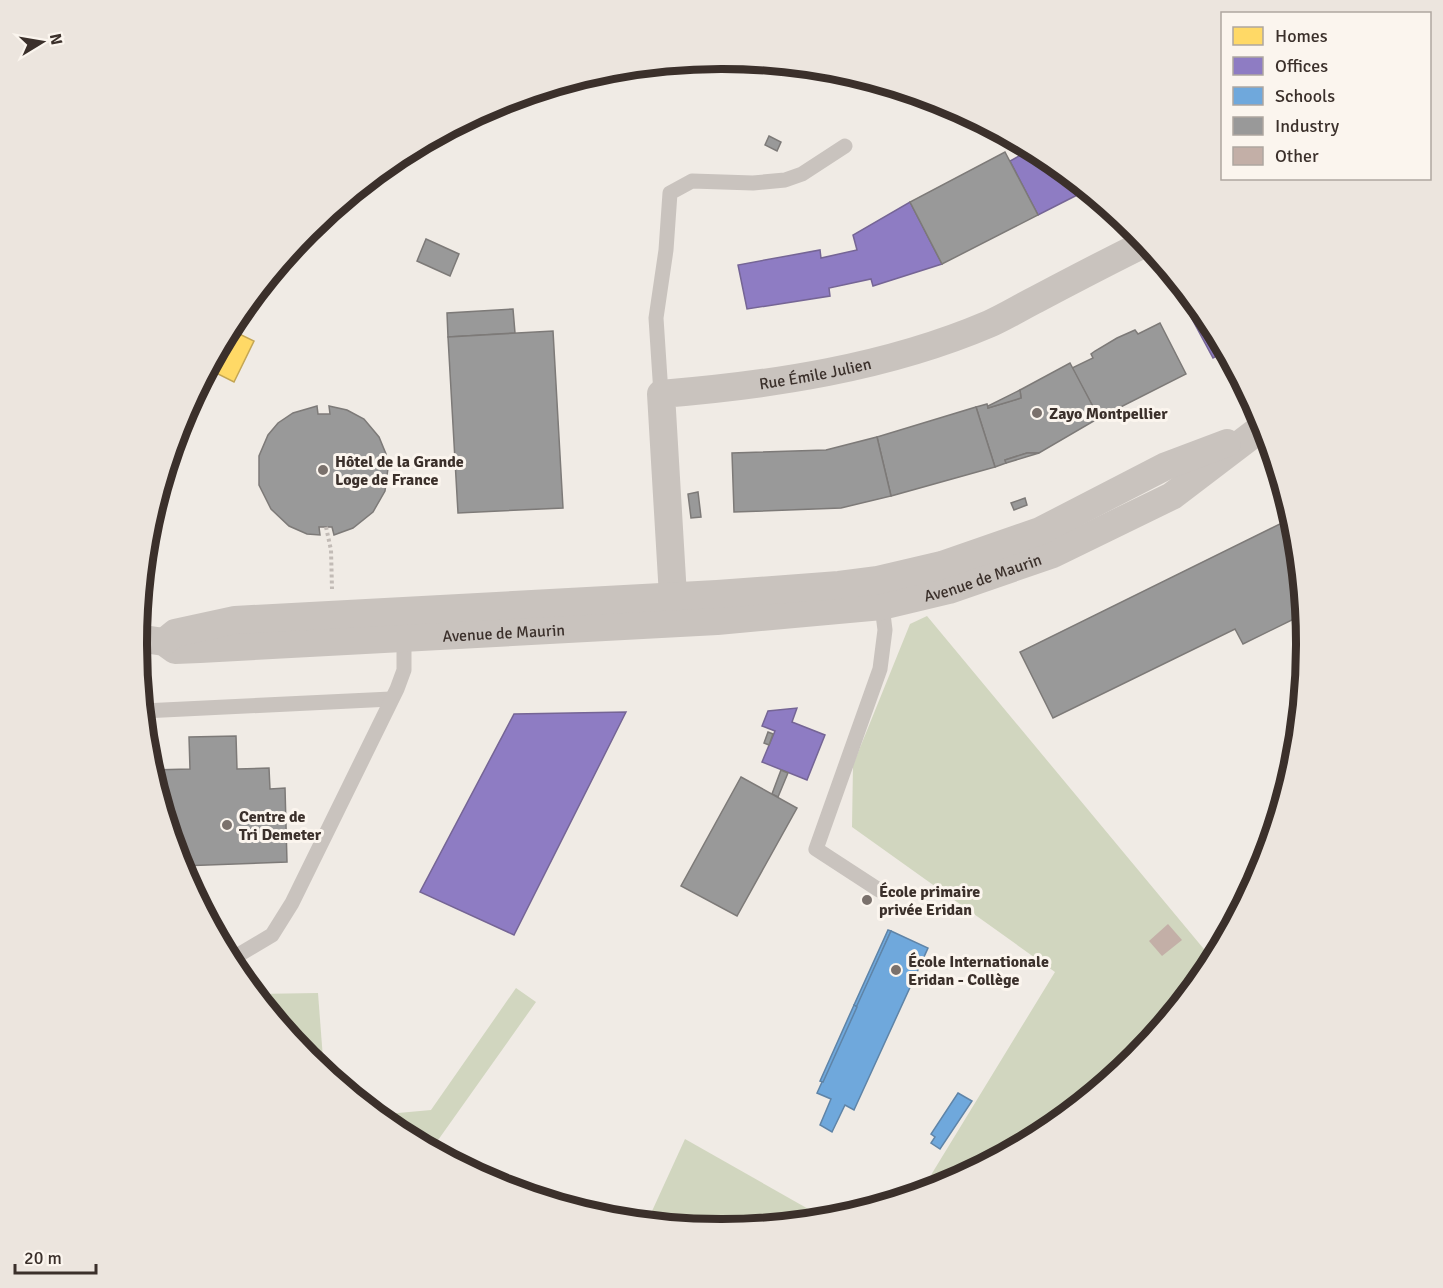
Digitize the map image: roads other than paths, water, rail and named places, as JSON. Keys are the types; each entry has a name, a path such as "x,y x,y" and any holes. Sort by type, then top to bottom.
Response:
{"street":[{"name":"Rue Émile Julien","path":"661,394 797,377 892,357 948,340 990,323 1138,247"},
{"path":"661,394 675,623"},
{"name":"Avenue de Maurin","path":"403,624 672,595 839,585 878,580 942,565 1040,531 1166,466 1256,432"},
{"name":"Avenue de Maurin","path":"150,640 235,620 403,624 675,623 882,606 949,590 1053,554 1172,496 1256,433"}],"lane":[{"path":"661,394 656,318 666,250 670,193 692,181 753,183 785,180 802,174 846,146"},
{"path":"879,890 816,849 880,669 885,630 882,606"},
{"path":"238,955 272,935 292,903 404,670 403,624"},
{"path":"150,711 391,699"}],"place":[{"name":"Zayo Montpellier","path":"1037,413"},
{"name":"Hôtel de la Grande Loge de France","path":"323,470"},
{"name":"Centre de Tri Demeter","path":"227,825"},
{"name":"École primaire privée Eridan","path":"867,900"},
{"name":"École Internationale Eridan - Collège","path":"896,970"}]}
